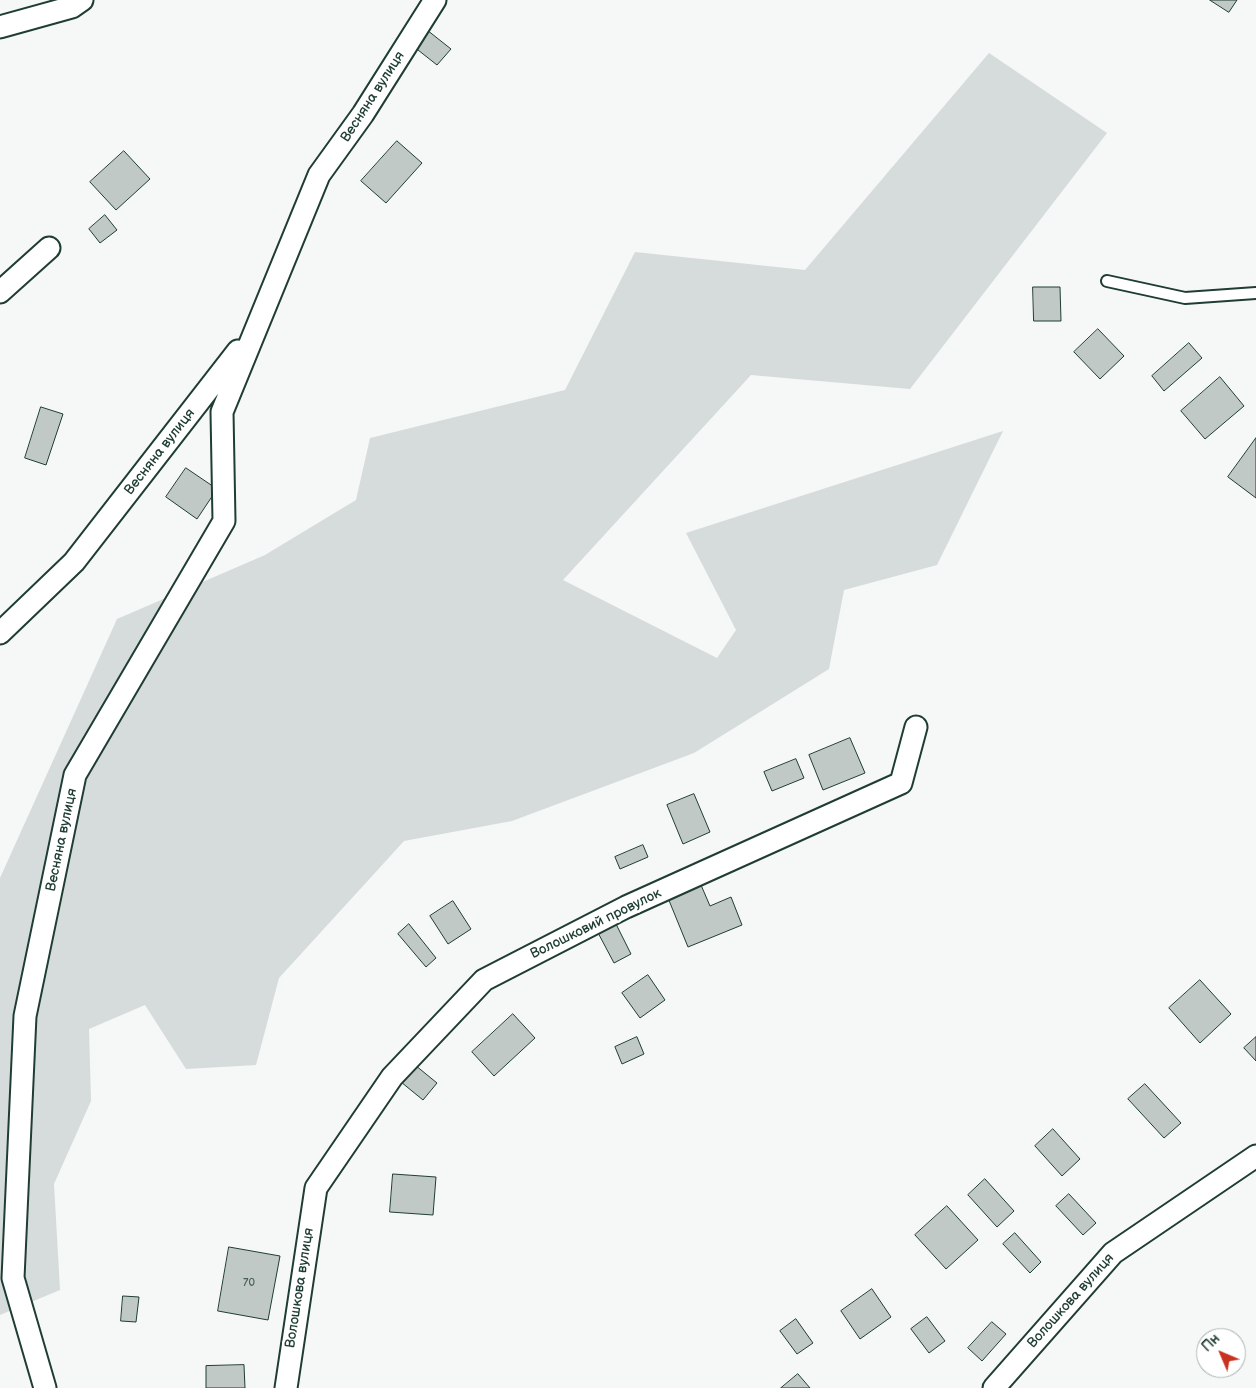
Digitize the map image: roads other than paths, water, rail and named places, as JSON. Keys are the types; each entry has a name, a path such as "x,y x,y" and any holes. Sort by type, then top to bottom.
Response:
{"street":[{"path":"0,27 72,7 82,0"},
{"name":"Весняна вулиця","path":"45,1388 14,1278 25,1016 75,775 224,521 222,412 319,175 363,114 435,0"},
{"path":"0,292 49,248"},
{"name":"Весняна вулиця","path":"0,633 74,562 254,332"},
{"name":"Волошковий провулок","path":"316,1188 392,1076 484,980 626,908 901,782 916,727"},
{"name":"Волошкова вулиця","path":"994,1388 1113,1253 1256,1156"},
{"name":"Волошкова вулиця","path":"286,1388 316,1188"}],"lane":[{"path":"1107,281 1185,298 1256,294"}]}
